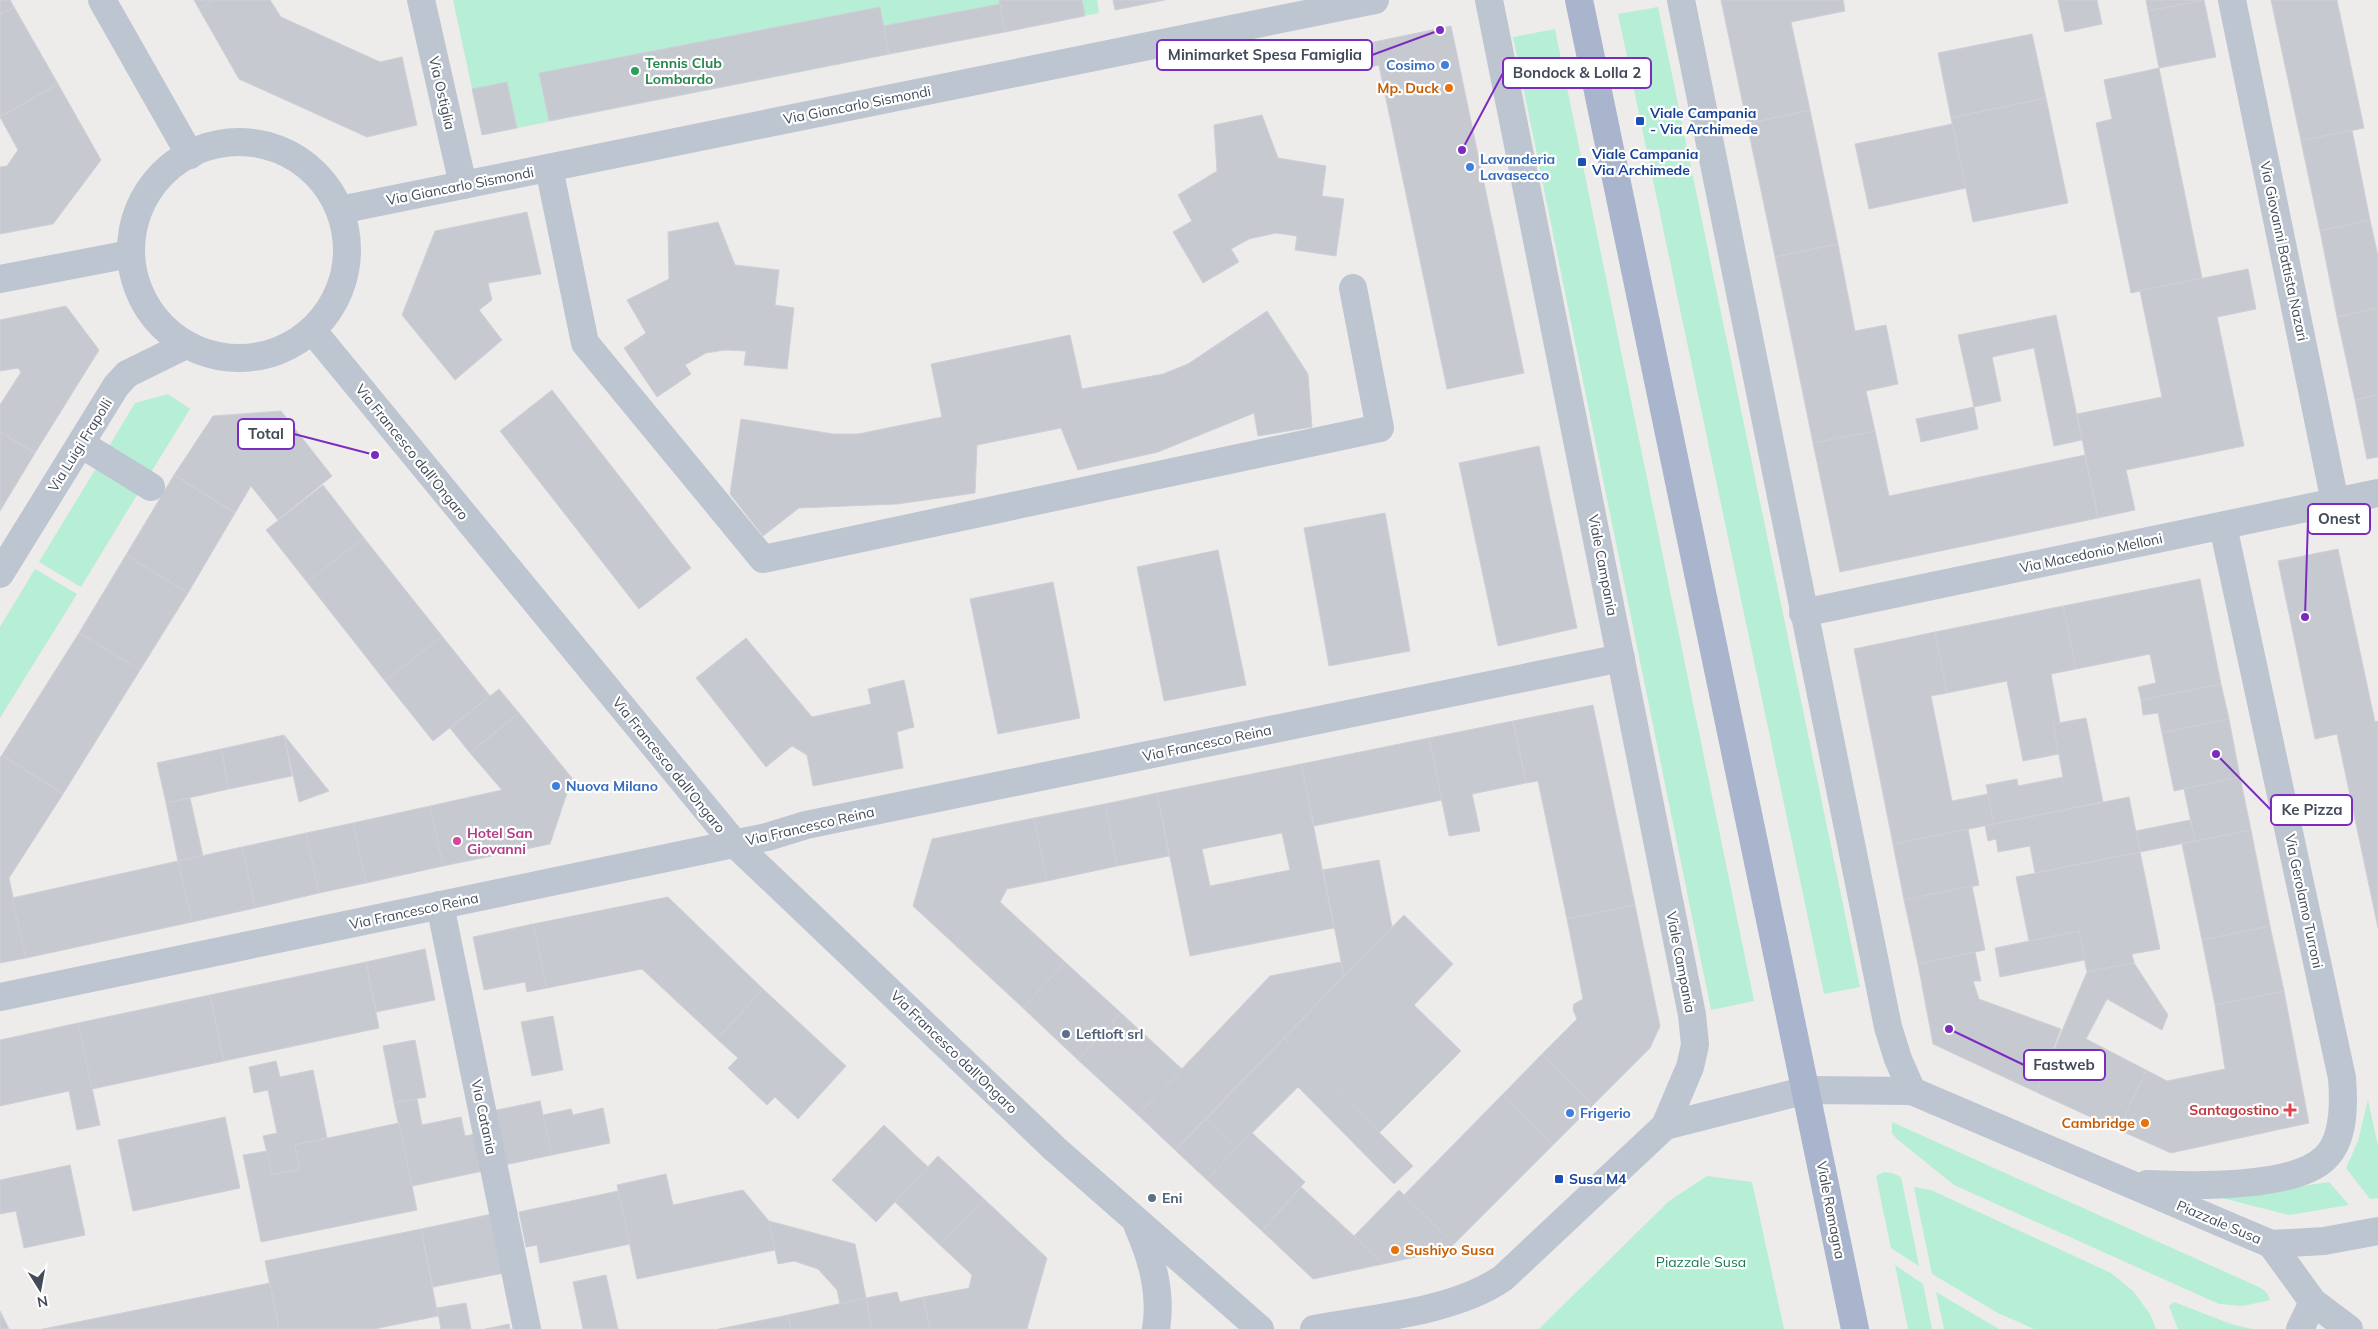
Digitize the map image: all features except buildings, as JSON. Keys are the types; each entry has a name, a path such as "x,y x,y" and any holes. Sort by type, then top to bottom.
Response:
{"main road":[{"path":"1579,0 1807,1090"},
{"name":"Viale Romagna","path":"1807,1090 1855,1329"}],"street":[{"path":"102,0 190,154"},
{"name":"Via Ostiglia","path":"421,0 463,185"},
{"name":"Via Giancarlo Sismondi","path":"340,210 1375,0"},
{"name":"Viale Campania","path":"1489,0 1689,999 1695,1045 1690,1067 1664,1126"},
{"path":"1681,0 1803,613 1888,1027 1898,1059 1912,1091"},
{"name":"Via Giovanni Battista Nazari","path":"2232,0 2335,502"},
{"path":"230,142 265,145 285,152 315,173 327,187 340,210 347,242 343,282 325,316 298,342 279,351 242,358 204,352 186,345 169,333 145,305 138,290 130,254 135,219 150,188 164,172 190,154 212,145 230,142"},
{"path":"549,168 585,343 763,559 1380,428 1353,288"},
{"path":"0,279 130,254"},
{"name":"Via Francesco dall'Ongaro","path":"312,330 735,844 1055,1149 1260,1329"},
{"name":"Via Luigi Frapolli","path":"0,574 116,386 127,374 186,345"},
{"path":"81,444 152,487"},
{"name":"Via Macedonio Melloni","path":"1803,613 2378,493"},
{"name":"Via Gerolamo Turroni","path":"2223,526 2342,1078 2344,1108 2338,1134 2326,1158"},
{"name":"Via Francesco Reina","path":"0,997 735,844 806,825 1622,658"},
{"name":"Via Catania","path":"440,905 527,1329"},
{"name":"Piazzale Susa","path":"1314,1329 1453,1302 1485,1290 1503,1278 1664,1126 1807,1090 1912,1091 2271,1244 2313,1302 2349,1329"},
{"name":"Piazzale Susa","path":"2129,1184 2192,1186 2288,1178 2307,1170 2326,1158"},
{"name":"Via Francesco dall'Ongaro","path":"1135,1221 1151,1257 1157,1289 1158,1318 1156,1329"},
{"path":"2271,1244 2324,1240 2378,1231"},
{"path":"2300,1329 2313,1302"}],"green space":[{"name":"Tennis Club Lombardo","path":"453,0 1097,0 1099,13 482,135"},
{"path":"1658,7 1860,987 1824,994 1618,14"},
{"path":"1555,29 1754,1001 1711,1010 1513,37"},
{"path":"168,394 190,409 150,474 108,448 135,403"},
{"path":"98,465 140,490 81,587 39,562"},
{"path":"35,569 77,594 0,718 0,627"},
{"path":"2368,1100 2378,1146 2378,1198 2370,1199 2346,1168 2358,1141"},
{"path":"1892,1122 2261,1288 2267,1293 2270,1300 2243,1306 2219,1304 1954,1185 1897,1139 1892,1133"},
{"path":"1884,1172 1901,1177 1919,1266 1891,1248 1876,1176"},
{"name":"Piazzale Susa","path":"1707,1176 1752,1182 1784,1329 1539,1329 1669,1201"},
{"path":"2329,1182 2349,1205 2289,1215 2222,1198"},
{"path":"1914,1187 1931,1190 2111,1273 2133,1291 2150,1314 2156,1329 2034,1329 1998,1313 1932,1274"},
{"path":"1895,1265 1923,1284 1932,1329 1908,1329"},
{"path":"1936,1292 1999,1329 1944,1329"},
{"path":"2174,1302 2231,1324 2252,1329 2178,1329 2169,1306"}],"place":[{"name":"Minimarket Spesa Famiglia","path":"1440,30"},
{"name":"Cosimo","path":"1445,65"},
{"name":"Tennis Club Lombardo","path":"635,71"},
{"name":"Mp. Duck","path":"1449,88"},
{"name":"Viale Campania - Via Archimede","path":"1640,121"},
{"name":"Bondock & Lolla 2","path":"1462,150"},
{"name":"Viale Campania Via Archimede","path":"1582,162"},
{"name":"Lavanderia Lavasecco","path":"1470,167"},
{"name":"Total","path":"375,455"},
{"name":"Onest","path":"2305,617"},
{"name":"Ke Pizza","path":"2216,754"},
{"name":"Nuova Milano","path":"556,786"},
{"name":"Hotel San Giovanni","path":"457,841"},
{"name":"Fastweb","path":"1949,1029"},
{"name":"Leftloft srl","path":"1066,1034"},
{"name":"Santagostino","path":"2290,1110"},
{"name":"Frigerio","path":"1570,1113"},
{"name":"Cambridge","path":"2145,1123"},
{"name":"Susa M4","path":"1559,1179"},
{"name":"Eni","path":"1152,1198"},
{"name":"Sushiyo Susa","path":"1395,1250"}]}
